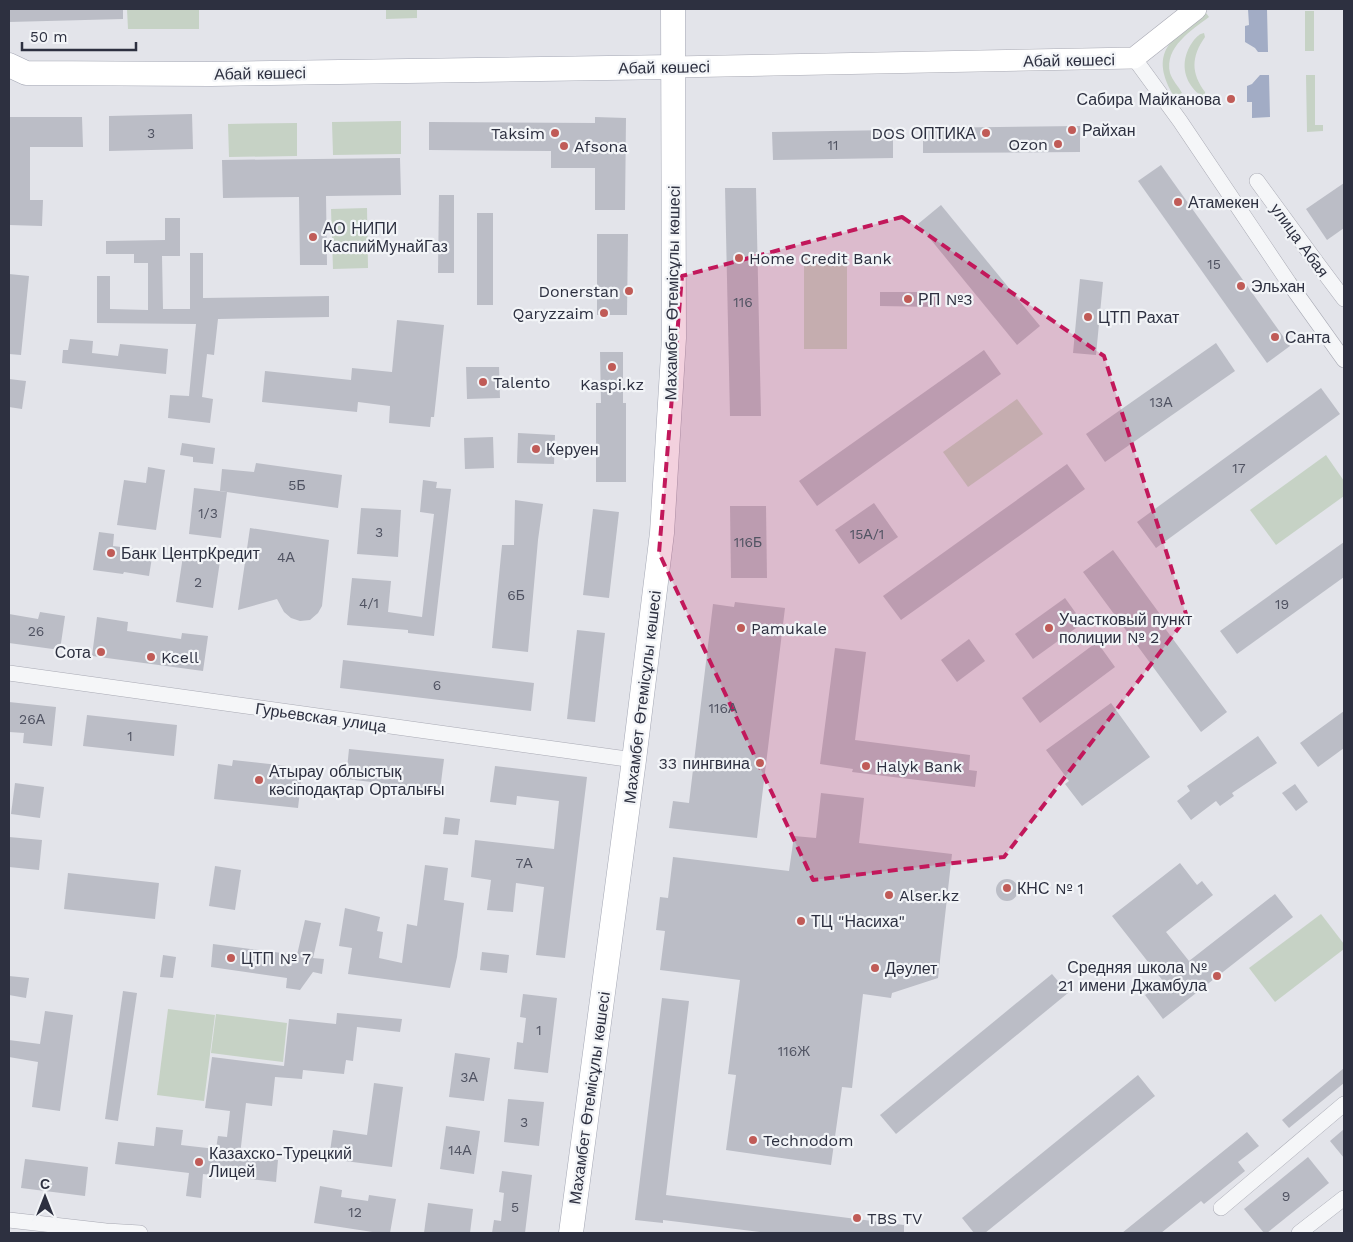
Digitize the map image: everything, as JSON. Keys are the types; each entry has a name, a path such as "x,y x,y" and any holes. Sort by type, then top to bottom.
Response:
{"main road":[{"name":"Махамбет Өтемісұлы көшесі","path":"571,1233 662,533 674,338 673,9"},
{"name":"Абай көшесі","path":"14,74 228,74 673,67"}],"street":[{"path":"1134,58 1196,9"},
{"name":"Абай көшесі","path":"673,67 1134,58 1180,121 1231,197"},
{"name":"улица Абая","path":"1257,181 1344,299"},
{"name":"улица Абая","path":"1231,197 1344,360"},
{"name":"Гурьевская улица","path":"9,673 634,760"},
{"path":"1221,1208 1344,1104"},
{"path":"1299,1233 1344,1198"},
{"path":"9,1220 140,1233"}],"highlighted area":[{"path":"902,217 1104,356 1187,617 1004,857 813,880 659,553 682,276"}],"green space":[{"path":"127,9 199,9 199,29 128,29"},
{"path":"386,9 417,9 417,18 386,19"},
{"path":"1204,10 1209,17 1181,40 1171,55 1170,73 1182,93 1175,98 1163,69 1163,58 1173,39"},
{"path":"1305,11 1314,11 1314,51 1305,51"},
{"path":"1204,33 1205,37 1197,51 1194,65 1197,78 1205,92 1205,96 1195,90 1185,73 1185,61 1188,50 1194,40"},
{"path":"1306,75 1315,75 1315,125 1323,125 1323,131 1307,132"},
{"path":"401,121 401,154 333,155 332,122"},
{"path":"297,123 297,156 229,157 228,124"},
{"path":"367,208 368,268 333,269 331,209"},
{"path":"804,257 847,257 847,349 804,349"},
{"path":"1017,399 1043,434 968,487 943,452"},
{"path":"1326,455 1344,481 1344,496 1276,545 1250,510"},
{"path":"1321,914 1344,944 1344,949 1275,1002 1249,968"},
{"path":"168,1009 215,1015 204,1101 157,1095"},
{"path":"216,1014 287,1023 283,1062 211,1053"}],"water":[{"path":"1248,9 1267,9 1268,52 1258,52 1245,42 1245,26 1249,25"},
{"path":"1260,75 1269,75 1270,117 1252,118 1252,102 1247,102 1247,86 1252,84"}],"building":[{"path":"9,9 123,9 123,19 9,22"},
{"path":"192,114 193,149 109,151 109,116"},
{"path":"9,117 82,117 83,147 30,147 30,200 43,200 42,226 9,225"},
{"path":"595,117 626,118 625,210 595,210 595,168 551,168 551,151 429,150 429,122 595,123"},
{"path":"1080,126 1080,152 923,153 923,128"},
{"path":"893,130 893,158 773,160 772,132"},
{"name":"АО НИПИ КаспийМунайГаз","path":"400,158 401,195 326,196 327,265 300,265 299,197 223,198 222,160"},
{"path":"1161,165 1290,346 1267,363 1138,181"},
{"path":"1344,183 1344,228 1327,240 1306,209"},
{"path":"725,188 756,188 761,416 730,416"},
{"path":"439,195 454,195 454,273 438,273"},
{"path":"941,205 1040,326 1017,345 918,224"},
{"path":"477,213 493,213 493,305 477,305"},
{"path":"165,218 180,218 180,256 162,256 163,309 190,309 190,253 203,253 203,298 329,296 329,317 218,319 214,355 207,354 202,397 213,399 210,423 168,418 170,395 189,396 196,324 97,323 97,276 110,276 110,309 148,310 148,263 134,263 134,254 106,254 106,241 165,240"},
{"path":"597,234 628,234 627,315 597,315"},
{"path":"9,274 29,276 21,355 9,354"},
{"name":"ЦТП Рахат","path":"1080,279 1103,282 1096,355 1073,353"},
{"name":"РП №3","path":"880,292 936,292 936,307 880,306"},
{"path":"397,320 444,325 434,417 431,417 430,427 389,423 390,406 358,402 357,412 262,402 265,371 351,380 352,368 392,372"},
{"path":"70,339 93,341 92,353 118,356 120,344 168,349 166,374 62,363 63,350 68,350"},
{"path":"1216,343 1235,371 1105,462 1086,434"},
{"path":"984,350 1001,374 817,506 799,481"},
{"path":"600,352 623,352 623,403 626,403 626,482 596,482 596,403 601,403"},
{"name":"Talento","path":"466,367 499,367 500,398 467,399"},
{"path":"9,379 26,381 22,409 9,407"},
{"path":"1321,388 1340,414 1156,548 1137,522"},
{"name":"Керуен","path":"518,433 555,435 554,464 517,463"},
{"path":"493,437 494,468 465,469 464,438"},
{"path":"182,443 215,448 213,464 193,462 193,457 180,455"},
{"path":"256,463 342,475 338,508 220,491 222,469 254,472"},
{"path":"1067,464 1085,489 901,620 883,596"},
{"path":"148,467 165,470 156,530 117,525 124,480 146,483"},
{"path":"423,480 437,482 436,488 451,489 434,636 408,633 408,630 347,625 352,578 391,581 388,612 422,617 434,514 420,512"},
{"path":"194,488 227,492 221,538 189,534"},
{"path":"515,500 543,504 528,652 492,648 502,545 514,545"},
{"path":"874,503 898,537 859,564 835,530"},
{"path":"730,506 766,506 767,578 731,578"},
{"path":"361,508 401,510 398,557 357,554"},
{"path":"593,509 619,512 609,598 583,595"},
{"path":"250,528 329,540 322,606 318,613 310,620 300,621 291,618 284,612 277,599 238,610"},
{"name":"Банк ЦентрКредит","path":"99,532 114,534 113,546 153,551 149,576 93,570"},
{"path":"1344,542 1344,577 1237,654 1220,631"},
{"path":"1113,550 1165,621 1161,623 1227,712 1201,732 1083,572"},
{"path":"183,556 220,561 213,608 176,602"},
{"name":"Участковый пункт полиции № 2","path":"1065,598 1083,623 1033,659 1015,634"},
{"path":"735,602 785,608 757,838 669,828 673,801 689,803 713,604 734,607"},
{"path":"40,612 65,616 60,650 9,643 9,614 38,619"},
{"path":"97,617 128,622 127,631 181,639 182,633 208,636 203,671 92,656"},
{"path":"577,630 605,633 595,722 567,719"},
{"path":"969,639 985,661 957,682 941,660"},
{"path":"1097,642 1115,667 1040,723 1022,698"},
{"path":"835,648 866,652 855,740 970,755 969,770 977,771 975,787 852,772 853,769 820,764"},
{"path":"343,660 534,683 531,711 340,688"},
{"path":"9,702 56,707 52,746 23,743 24,733 9,732"},
{"path":"1111,703 1150,757 1082,806 1065,784 1069,781 1046,750"},
{"path":"1344,711 1344,748 1318,767 1300,743"},
{"path":"87,715 177,725 174,756 83,746"},
{"path":"1258,736 1277,763 1232,793 1234,796 1220,806 1216,801 1191,820 1177,801 1190,791 1187,786"},
{"path":"349,749 444,759 440,790 346,779"},
{"path":"233,760 287,766 286,773 302,774 298,808 214,799 218,764 232,766"},
{"path":"495,766 587,777 565,958 536,955 544,887 516,883 513,912 487,910 491,880 471,877 475,840 554,849 559,801 517,796 516,805 490,802"},
{"path":"15,783 44,787 40,818 11,814"},
{"path":"1295,784 1308,802 1296,811 1282,793"},
{"name":"ТЦ \"Насиха\"","path":"821,793 864,798 859,843 952,854 938,978 892,993 891,998 863,994 852,1088 842,1087 831,1165 726,1150 736,1075 728,1074 740,980 660,970 665,931 656,930 660,897 668,898 673,857 789,871 794,836 816,838"},
{"path":"445,817 460,819 458,835 443,834"},
{"path":"9,837 42,840 39,870 9,867"},
{"path":"1180,863 1197,885 1202,881 1213,895 1166,932 1189,961 1275,894 1293,917 1163,1019 1145,995 1163,981 1112,916"},
{"path":"425,865 448,868 444,900 464,903 457,957 450,988 348,974 352,948 339,946 345,908 380,917 377,931 383,932 379,958 402,963 407,924 417,926"},
{"path":"215,866 241,870 235,910 209,906"},
{"path":"68,873 159,883 155,919 64,909"},
{"name":"КНС № 1","path":"1007,879 1015,882 1018,890 1015,898 1007,901 999,898 996,890 999,882"},
{"path":"305,920 321,923 313,958 324,959 322,974 313,972 300,990 286,988 287,978 211,967 213,944 297,955"},
{"path":"482,952 509,955 507,973 480,970"},
{"path":"163,955 176,957 173,978 160,977"},
{"path":"1052,974 1068,993 896,1134 880,1115"},
{"path":"9,976 29,978 26,998 9,995"},
{"path":"123,991 137,993 118,1121 105,1119"},
{"path":"523,994 557,998 548,1073 514,1069 517,1042 523,1043 526,1018 520,1017"},
{"path":"662,998 689,1001 666,1195 904,1225 904,1233 768,1233 663,1220 663,1223 635,1220"},
{"path":"45,1011 73,1015 60,1111 32,1107 38,1062 9,1057 9,1040 40,1044"},
{"path":"337,1013 402,1019 400,1032 357,1027 353,1061 346,1060 344,1074 303,1070 302,1079 275,1077 272,1106 246,1103 240,1155 278,1160 276,1182 203,1174 201,1198 186,1196 189,1173 115,1164 118,1142 154,1146 156,1127 183,1130 181,1145 216,1149 218,1136 227,1137 230,1111 205,1108 212,1057 284,1066 289,1019 336,1024"},
{"path":"455,1053 490,1058 484,1101 449,1097"},
{"path":"1344,1068 1344,1083 1289,1128 1282,1120"},
{"path":"1138,1075 1155,1096 985,1233 974,1233 962,1218"},
{"path":"374,1083 403,1087 392,1167 329,1159 333,1130 367,1135"},
{"path":"508,1099 544,1102 539,1146 504,1142"},
{"path":"446,1126 480,1131 474,1174 440,1169"},
{"path":"1344,1129 1344,1158 1330,1141"},
{"path":"1247,1132 1259,1146 1238,1162 1245,1171 1204,1204 1201,1201 1161,1233 1122,1233"},
{"path":"1308,1157 1329,1183 1267,1233 1264,1233 1244,1209"},
{"path":"25,1159 88,1167 85,1196 21,1188"},
{"path":"502,1171 532,1175 525,1233 492,1233 494,1220 501,1221 504,1193 499,1192"},
{"path":"320,1186 342,1190 341,1197 368,1201 369,1195 396,1199 390,1233 314,1223"},
{"path":"428,1203 473,1209 470,1233 424,1233"}],"place":[{"name":"Сабира Майканова","path":"1231,99"},
{"name":"Райхан","path":"1072,130"},
{"name":"Taksim","path":"555,133"},
{"name":"DOS ОПТИКА","path":"986,133"},
{"name":"Ozon","path":"1058,144"},
{"name":"Afsona","path":"564,146"},
{"name":"Атамекен","path":"1178,202"},
{"name":"АО НИПИ КаспийМунайГаз","path":"313,237"},
{"name":"Home Credit Bank","path":"739,258"},
{"name":"Эльхан","path":"1241,286"},
{"name":"Donerstan","path":"629,291"},
{"name":"РП №3","path":"908,299"},
{"name":"Qaryzzaim","path":"604,313"},
{"name":"ЦТП Рахат","path":"1088,317"},
{"name":"Санта","path":"1275,337"},
{"name":"Kaspi.kz","path":"612,367"},
{"name":"Talento","path":"483,382"},
{"name":"Керуен","path":"536,449"},
{"name":"Банк ЦентрКредит","path":"111,553"},
{"name":"Pamukale","path":"741,628"},
{"name":"Участковый пункт полиции № 2","path":"1049,628"},
{"name":"Сота","path":"101,652"},
{"name":"Kcell","path":"151,657"},
{"name":"33 пингвина","path":"760,763"},
{"name":"Halyk Bank","path":"866,766"},
{"name":"Атырау облыстық кәсіподақтар Орталығы","path":"259,780"},
{"name":"КНС № 1","path":"1007,888"},
{"name":"Alser.kz","path":"889,895"},
{"name":"ТЦ \"Насиха\"","path":"801,921"},
{"name":"ЦТП № 7","path":"231,958"},
{"name":"Дәулет","path":"875,968"},
{"name":"Средняя школа № 21 имени Джамбула","path":"1217,976"},
{"name":"Technodom","path":"753,1140"},
{"name":"Казахско-Турецкий Лицей","path":"199,1162"},
{"name":"TBS TV","path":"857,1218"}]}
